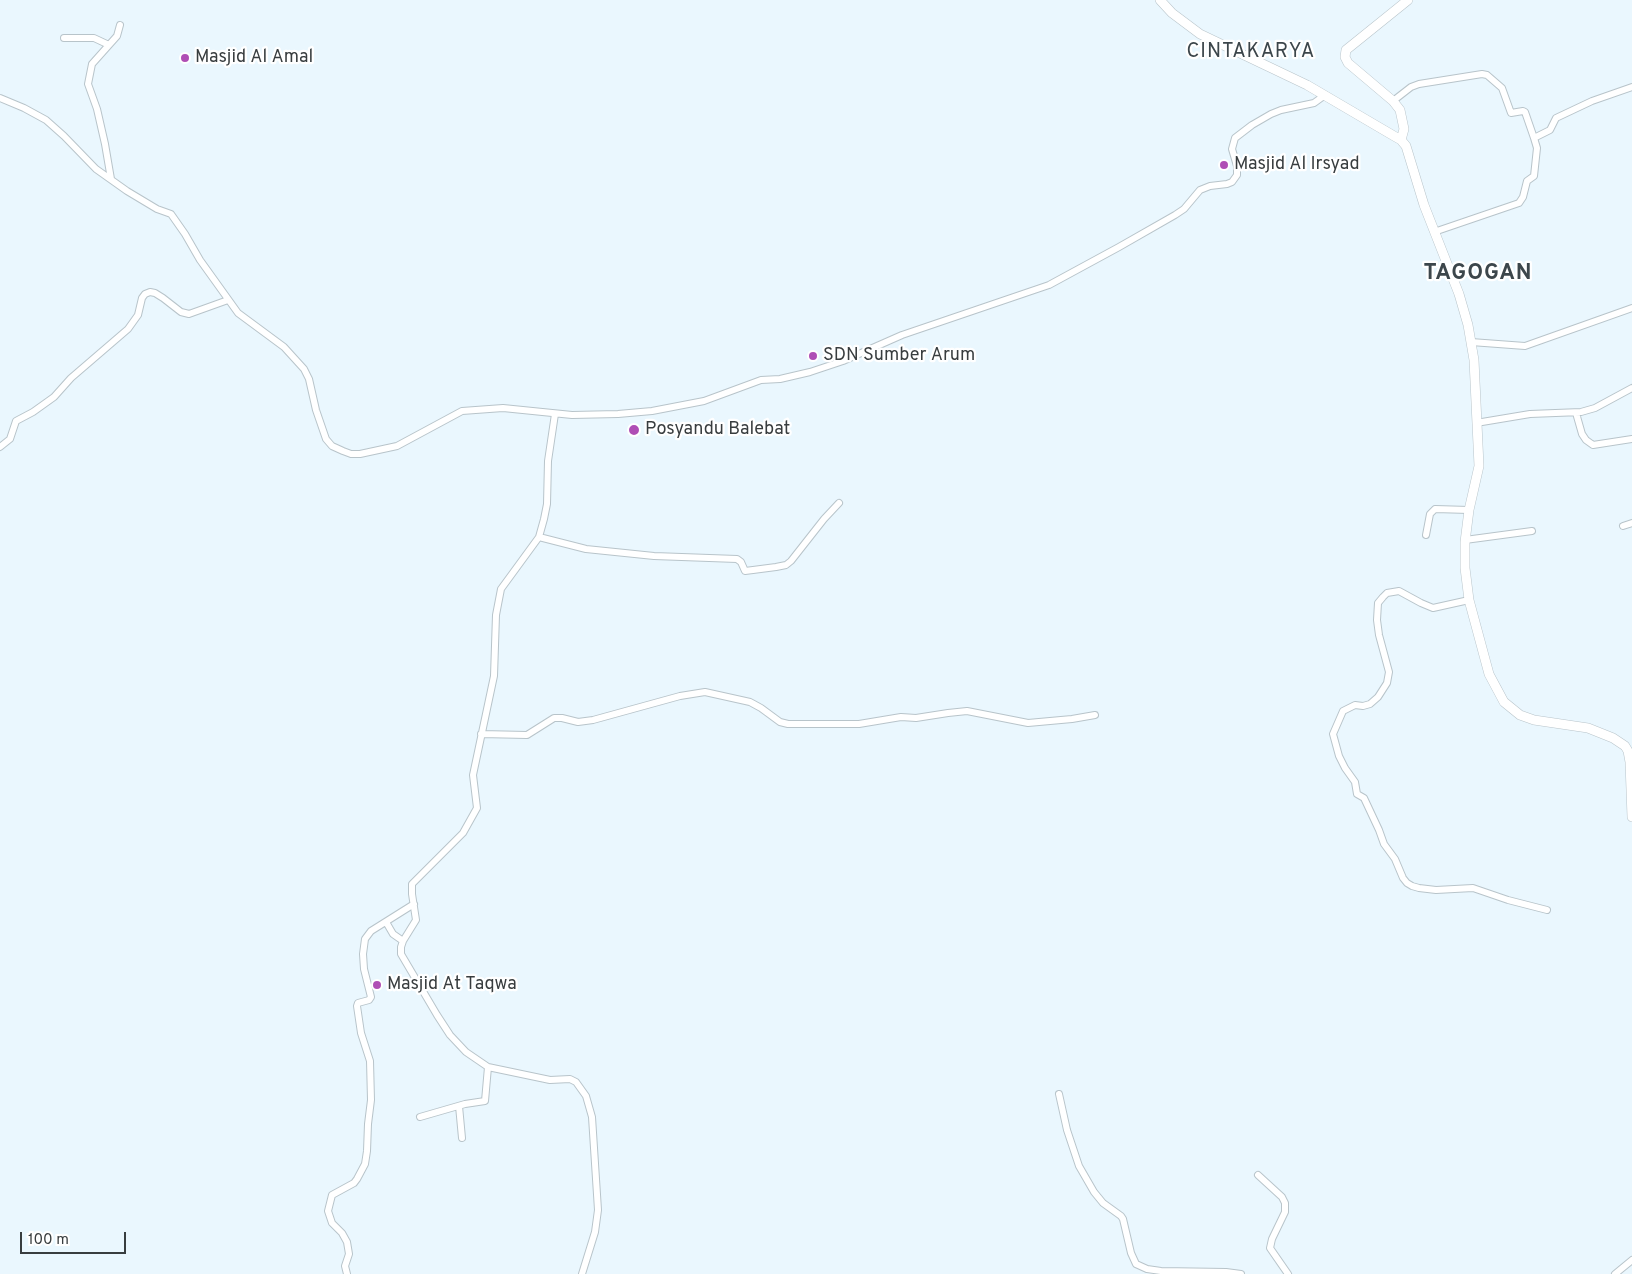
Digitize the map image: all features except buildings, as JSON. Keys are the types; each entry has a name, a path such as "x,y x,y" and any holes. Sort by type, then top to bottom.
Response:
{"main road":[{"path":"1160,0 1172,13 1200,34 1307,85 1402,140 1406,146 1420,193 1459,294 1466,318 1474,360 1479,466 1469,510 1465,540 1465,568 1469,600 1489,674 1504,702 1520,715 1534,720 1595,730 1625,746 1630,762 1632,817"},
{"path":"1402,140 1404,129 1400,110 1393,101 1348,63 1346,50 1408,0"}],"street":[{"path":"111,179 106,144 88,84 92,64 117,36 120,25"},
{"path":"64,38 94,38 109,45"},
{"path":"1393,101 1406,90 1419,84 1482,74 1487,75 1502,88 1511,113 1525,112 1534,138 1537,148 1534,176 1527,181 1523,197 1519,203 1434,232"},
{"path":"1534,138 1550,130 1556,118 1592,101 1632,87"},
{"path":"0,98 46,120 96,169 157,209 171,214 200,260 238,312 284,347 304,369 309,379 326,439 332,446 351,454 369,453 397,446 462,411 503,408 572,415 652,412 704,400 761,380 810,372 843,361 925,327 1049,285 1119,247 1184,209 1200,190 1232,182 1237,175 1238,166 1232,149 1235,138 1252,125 1280,110 1314,103 1325,95"},
{"path":"0,447 10,439 16,421 54,397 71,378 128,329 138,315 142,298 145,294 154,293 181,312 189,314 228,300"},
{"path":"1471,342 1526,346 1632,308"},
{"path":"1476,424 1530,414 1576,413 1595,408 1632,388"},
{"path":"1576,413 1582,434 1593,445 1632,439"},
{"path":"556,414 548,461 547,504 539,537 501,589 496,615 494,676 473,775 477,808 463,834 413,882 412,894 416,920 403,941 401,948 402,954 437,1015 450,1035 466,1052 488,1067 550,1080 570,1079 576,1082 586,1096 592,1117 598,1210 595,1232 582,1274"},
{"path":"539,537 586,549 654,556 737,559 741,562 745,571 786,565 839,503"},
{"path":"1426,535 1430,514 1435,509 1469,510"},
{"path":"1622,526 1632,523"},
{"path":"1465,540 1532,531"},
{"path":"1469,600 1433,608 1421,604 1399,591 1387,593 1378,604 1377,620 1389,672 1387,683 1378,697 1370,704 1363,706 1355,705 1343,711 1332,734 1338,756 1355,782 1358,794 1364,798 1380,830 1384,844 1395,858 1407,883 1419,888 1436,890 1473,888 1508,900 1547,910"},
{"path":"481,734 527,735 554,718 578,722 593,720 680,696 705,692 750,702 780,722 788,724 858,724 901,717 916,718 948,712 967,711 1028,723 1095,715"},
{"path":"347,1274 345,1269 348,1254 347,1242 342,1233 332,1223 328,1211 332,1195 354,1183 357,1179 365,1164 368,1151 368,1124 371,1100 370,1061 361,1033 357,1006 358,1003 369,1000 371,997 364,969 365,939 368,934 414,904"},
{"path":"386,922 393,934 403,941"},
{"path":"420,1117 485,1101 488,1067"},
{"path":"1059,1094 1067,1130 1079,1166 1094,1192 1103,1203 1123,1220 1131,1253 1136,1264 1147,1269 1161,1271 1241,1274"},
{"path":"459,1106 462,1138"},
{"path":"1258,1175 1282,1197 1285,1203 1285,1212 1272,1239 1270,1248 1288,1274"},
{"path":"1615,1274 1632,1260"}],"place":[{"name":"Masjid Al Amal","path":"185,58"},
{"name":"Masjid Al Irsyad","path":"1224,165"},
{"name":"SDN Sumber Arum","path":"813,356"},
{"name":"Posyandu Balebat","path":"634,430"},
{"name":"Masjid At Taqwa","path":"377,985"}],"district":[{"name":"CINTAKARYA","path":"1251,53"},
{"name":"TAGOGAN","path":"1478,275"}]}
